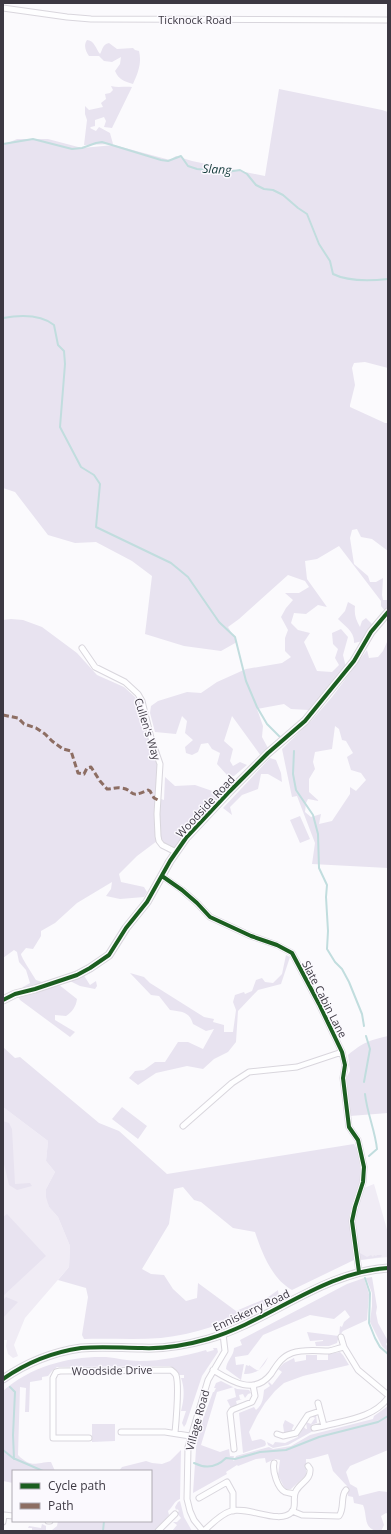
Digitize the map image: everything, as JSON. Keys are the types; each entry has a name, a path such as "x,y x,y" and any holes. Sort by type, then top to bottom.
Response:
{"street":[{"name":"Ticknock Road","path":"3,8 90,19 388,20"},
{"name":"Woodside Road","path":"3,1000 15,994 77,975 109,955 130,922 147,902 176,852 186,838 230,791 305,721 349,666 371,632 388,612"},
{"name":"Cullen's Way","path":"82,648 95,667 125,682 138,694 142,701 151,738 160,764 157,814 159,841 162,845 176,852"},
{"name":"Slate Cabin Lane","path":"162,876 182,890 210,917 251,936 277,945 292,953 342,1052 345,1065 343,1078 349,1127 358,1140 364,1167 364,1182 355,1207 352,1221 359,1272"},
{"path":"183,1126 232,1083 250,1072 297,1067 342,1052"},
{"name":"Enniskerry Road","path":"3,1379 29,1363 65,1351 93,1347 171,1347 192,1343 223,1334 335,1280 359,1272 388,1268"},
{"name":"Village Road","path":"203,1531 194,1520 187,1499 187,1461 190,1436 208,1380 225,1351 223,1334"},
{"path":"341,1336 344,1347 358,1370 388,1395"},
{"path":"213,1370 234,1382 244,1385 253,1385 267,1378 278,1362 288,1355 300,1351 328,1351 344,1347"},
{"name":"Woodside Drive","path":"89,1438 53,1438 53,1378 56,1372 171,1370 174,1372 176,1379 177,1418 175,1433"},
{"path":"234,1449 230,1413 232,1410 252,1402 255,1396 253,1385"},
{"path":"314,1428 371,1413 379,1408 388,1398"},
{"path":"318,1403 324,1426"},
{"path":"277,1434 283,1436 296,1433 308,1415 320,1411"},
{"path":"121,1432 175,1433 190,1436"},
{"path":"274,1464 274,1477 281,1489 285,1492 294,1494"},
{"path":"203,1531 212,1523 233,1511 284,1516 294,1508 294,1494 303,1482 309,1478 310,1469 308,1466"},
{"path":"199,1498 227,1482 233,1493 233,1511"},
{"path":"292,1511 302,1515 339,1516 342,1511 344,1493 346,1490"},
{"path":"158,1531 175,1514"},
{"path":"3,1522 4,1515 12,1516"}],"shaded area":[{"path":"87,40 93,43 100,54 104,46 109,43 117,49 133,48 139,51 139,68 133,84 124,81 115,71 120,64 121,57 112,62 104,61 99,56 89,56 85,46"},
{"path":"111,86 132,87 112,128 104,127 106,121 104,117 95,120 95,126 90,128 96,131 99,127 110,133 113,144 84,145 87,120 85,106 89,110 103,107 101,103 106,99 105,94 110,93 113,90"},
{"path":"279,89 388,112 388,368 365,362 354,363 352,368 355,385 350,407 388,423 388,551 372,539 361,537 357,529 352,530 350,538 354,564 368,576 370,582 376,582 383,578 382,595 383,600 388,600 388,608 385,611 381,606 381,601 339,546 317,559 305,561 307,579 327,607 318,605 306,614 294,613 291,623 298,630 310,633 304,642 317,671 332,672 339,665 335,658 338,649 333,644 332,633 341,629 348,637 343,655 346,667 338,680 309,710 291,709 284,704 257,709 263,726 262,737 269,750 261,756 232,716 224,741 233,749 230,761 233,766 240,762 247,765 234,776 227,775 217,764 220,753 212,749 208,743 201,744 198,752 192,755 186,753 185,747 193,740 185,733 187,721 182,716 176,734 155,732 150,713 151,706 158,701 187,692 201,693 217,682 246,669 282,663 291,657 285,651 285,638 288,630 281,617 293,600 285,593 299,593 309,587 305,581 288,575 228,627 237,642 221,651 184,646 145,634 152,576 132,561 96,542 75,543 48,535 15,492 3,488 3,145 17,139 48,139 82,148 114,145 170,160 176,156 192,161 265,176"},
{"path":"348,602 355,606 357,622 360,627 362,621 366,618 373,625 363,641 354,643 351,632 338,619 345,611"},
{"path":"3,620 23,620 42,627 77,653 97,675 124,687 135,697 138,702 146,732 157,762 159,777 155,806 157,841 137,856 119,874 121,882 144,887 147,892 144,897 120,899 106,896 111,889 112,882 77,903 55,923 41,931 41,936 33,949 26,948 21,954 36,980 42,982 39,985 22,989 30,983 26,970 19,962 17,952 14,950 3,958"},
{"path":"387,642 388,868 312,864 315,843 297,796 292,797 282,749 312,720 332,697 367,650 369,658 378,657 383,651","holes":["335,726 339,729 342,740 346,741 353,753 347,757 351,770 361,773 366,780 356,791 350,787 350,794 332,821 319,824 321,814 311,817 305,812 308,799 319,801 309,792 309,779 315,769 313,762 315,752 332,749"]},
{"path":"270,758 276,760 281,773 282,782 268,774 261,774 258,789 242,795 230,807 232,815 223,808"},
{"path":"165,777 175,786 195,785 221,794 175,848 165,845 161,840 159,804 161,799 164,800"},
{"path":"300,816 310,839 300,843 290,820"},
{"path":"286,955 290,957 281,984 258,990 238,1011 236,1042 228,1052 214,1059 203,1069 187,1066 156,1073 138,1085 129,1078 135,1071 144,1070 155,1062 165,1062 178,1042 188,1042 203,1049 214,1029 206,1031 193,1024 187,1014 170,1010 159,996 151,995 130,973 144,977 150,983 204,1017 214,1019 213,1022 224,1025 224,1032 233,1032 236,1010 233,1002 235,995 244,992 245,994 252,991 256,980 262,978 265,982 273,983 282,974"},
{"path":"83,974 90,985 96,981 97,986 95,989 80,986 68,980"},
{"path":"58,984 77,999 75,1007 66,1016 55,1015 55,1020 75,1032 70,1037 20,1000 18,996"},
{"path":"388,1036 388,1113 350,1116 346,1078 350,1071 348,1055 366,1042"},
{"path":"3,1047 15,1058 20,1057 99,1123 119,1131 167,1174 354,1144 359,1153 361,1179 352,1204 349,1218 354,1260 292,1290 273,1272 255,1232 233,1228 201,1202 194,1200 183,1187 174,1189 169,1224 142,1269 151,1274 164,1275 173,1289 186,1301 197,1298 198,1283 236,1311 267,1298 278,1290 279,1298 222,1324 177,1336 151,1339 84,1339 82,1335 88,1297 86,1288 58,1280 69,1267 70,1246 58,1217 49,1207 46,1197 46,1189 55,1172 46,1161 48,1141 3,1107"},
{"path":"3,1107 48,1141 46,1161 55,1172 46,1189 49,1207 58,1217 70,1246 69,1267 25,1318 14,1345 18,1356 13,1358 8,1354 6,1346 7,1340 3,1340"},
{"path":"122,1107 147,1126 138,1139 112,1119"},
{"path":"3,1121 9,1123 12,1129 15,1184 30,1183 32,1186 17,1190 9,1185 3,1160"},
{"path":"374,1184 388,1233 388,1257 360,1260 355,1212 364,1188"},
{"path":"7,1214 46,1256 3,1296 3,1217"},
{"path":"360,1253 367,1257 371,1255 373,1257 374,1255 382,1255 381,1257 360,1260 358,1255"},
{"path":"372,1277 378,1323 388,1341 386,1344 388,1352 382,1346 370,1322 372,1293 366,1278"},
{"path":"364,1278 369,1294 367,1320 343,1331 339,1336 340,1326 342,1327 344,1322 350,1317 345,1310 334,1319 310,1315 263,1335 248,1355 235,1357 236,1365 244,1364 241,1380 226,1369 227,1363 233,1354 234,1348 242,1345 240,1340 347,1284"},
{"path":"6,1297 18,1302 3,1318 3,1300"},
{"path":"307,1332 339,1336 337,1343 329,1346 316,1346 315,1342 323,1340 310,1341"},
{"path":"213,1348 217,1348 218,1352 202,1376 184,1427 182,1423 186,1411 181,1411 184,1394 181,1378 184,1378 184,1375 179,1375 176,1370 170,1366 57,1367 48,1376 42,1377 42,1380 30,1382 29,1412 25,1412 26,1388 20,1387 18,1455 27,1462 34,1464 51,1462 55,1470 12,1470 12,1483 3,1481 3,1391 14,1382 38,1369 52,1364 79,1358 106,1357 148,1361 182,1356 206,1350 207,1352 214,1350"},
{"path":"340,1352 349,1365 303,1376 284,1383 275,1391 265,1403 249,1432 252,1441 261,1439 265,1441 265,1446 243,1453 239,1413 254,1407 256,1410 258,1408 262,1401 264,1390 270,1386 268,1383 269,1382 272,1385 282,1372 278,1369 284,1363 294,1358 295,1362 306,1360 306,1355 317,1355 317,1360 328,1360 328,1354"},
{"path":"246,1365 249,1365 257,1371 244,1374"},
{"path":"221,1381 233,1387 217,1392 201,1445 220,1452 229,1449 230,1456 234,1456 234,1461 236,1456 269,1447 273,1449 291,1446 310,1435 373,1419 374,1416 388,1406 388,1450 350,1466 346,1472 350,1484 357,1488 359,1496 379,1491 388,1492 388,1514 386,1513 381,1516 384,1525 381,1531 375,1530 368,1526 363,1505 354,1503 353,1497 348,1496 347,1486 333,1471 328,1454 306,1459 306,1475 291,1489 285,1489 278,1475 280,1460 275,1459 266,1463 265,1458 256,1459 238,1466 237,1465 226,1472 227,1474 193,1493 197,1435 213,1392 216,1388 214,1388 216,1383"},
{"path":"234,1388 249,1390 251,1393 245,1398 243,1394 239,1395 240,1399 242,1399 236,1401 237,1405 231,1408 227,1400 236,1397"},
{"path":"316,1415 317,1423 311,1425 313,1431 288,1445 273,1448 268,1445 267,1442 273,1445 275,1442 285,1443 298,1437 303,1426 307,1429 306,1422 311,1424 315,1418 311,1416"},
{"path":"285,1420 294,1425 292,1429 293,1433 284,1432 283,1425"},
{"path":"92,1424 115,1424 115,1441 92,1442"},
{"path":"181,1450 180,1499 176,1501 168,1511 169,1515 156,1531 32,1531 32,1528 28,1528 29,1526 41,1528 42,1524 46,1526 46,1530 52,1530 57,1526 58,1522 152,1522 152,1470 120,1470 122,1467 146,1461 162,1464 170,1461"},
{"path":"180,1501 184,1517 192,1531 172,1531 177,1525 173,1522 177,1522 181,1518 177,1513 179,1511 177,1509 176,1510 175,1507"}],"waterway":[{"name":"Slang","path":"3,144 33,139 72,149 82,148 102,142 161,160 168,161 181,156 188,166 197,169 226,172 240,170 247,174 256,185 264,189 273,190 283,195 307,214 319,244 330,261 333,274 353,280 388,279"},
{"path":"3,318 30,316 43,319 54,325 58,345 64,351 65,364 60,427 81,467 94,475 100,484 96,527 171,563 188,577 219,622 235,637 246,681 257,707 267,724 282,739"},
{"path":"294,751 293,774 296,790 313,815 318,834 319,868 327,885 327,949 335,962 342,969 349,982 362,1014 364,1026"},
{"path":"364,1082 370,1049 366,1036"},
{"path":"365,1094 377,1149 369,1156"},
{"path":"365,1278 370,1293 369,1323 380,1347 388,1354"},
{"path":"10,1387 15,1392 13,1435 14,1459"},
{"path":"194,1463 207,1467 215,1466 226,1458 235,1459 260,1452 286,1450 319,1437 378,1422 388,1416"},
{"path":"3,1450 13,1458 41,1470"},
{"path":"103,1531 104,1522"}],"marked path":[{"path":"3,715 18,718 24,724 36,728 45,734 63,749 71,751 78,773 84,774 87,768 91,767 107,789 125,789 134,794 148,790 154,798 158,800"}],"cycle path":[{"path":"3,1000 15,994 77,975 109,955 126,928 147,902 170,861 186,838 268,753 305,721 354,661 371,632 388,612"},
{"path":"162,876 182,890 210,917 251,936 277,945 292,953 319,1004 342,1052 345,1065 343,1078 349,1127 358,1140 364,1167 363,1182 352,1221 359,1272"},
{"path":"3,1379 30,1363 60,1352 97,1347 159,1348 184,1345 208,1339 253,1321 318,1287 364,1271 388,1268"}]}
